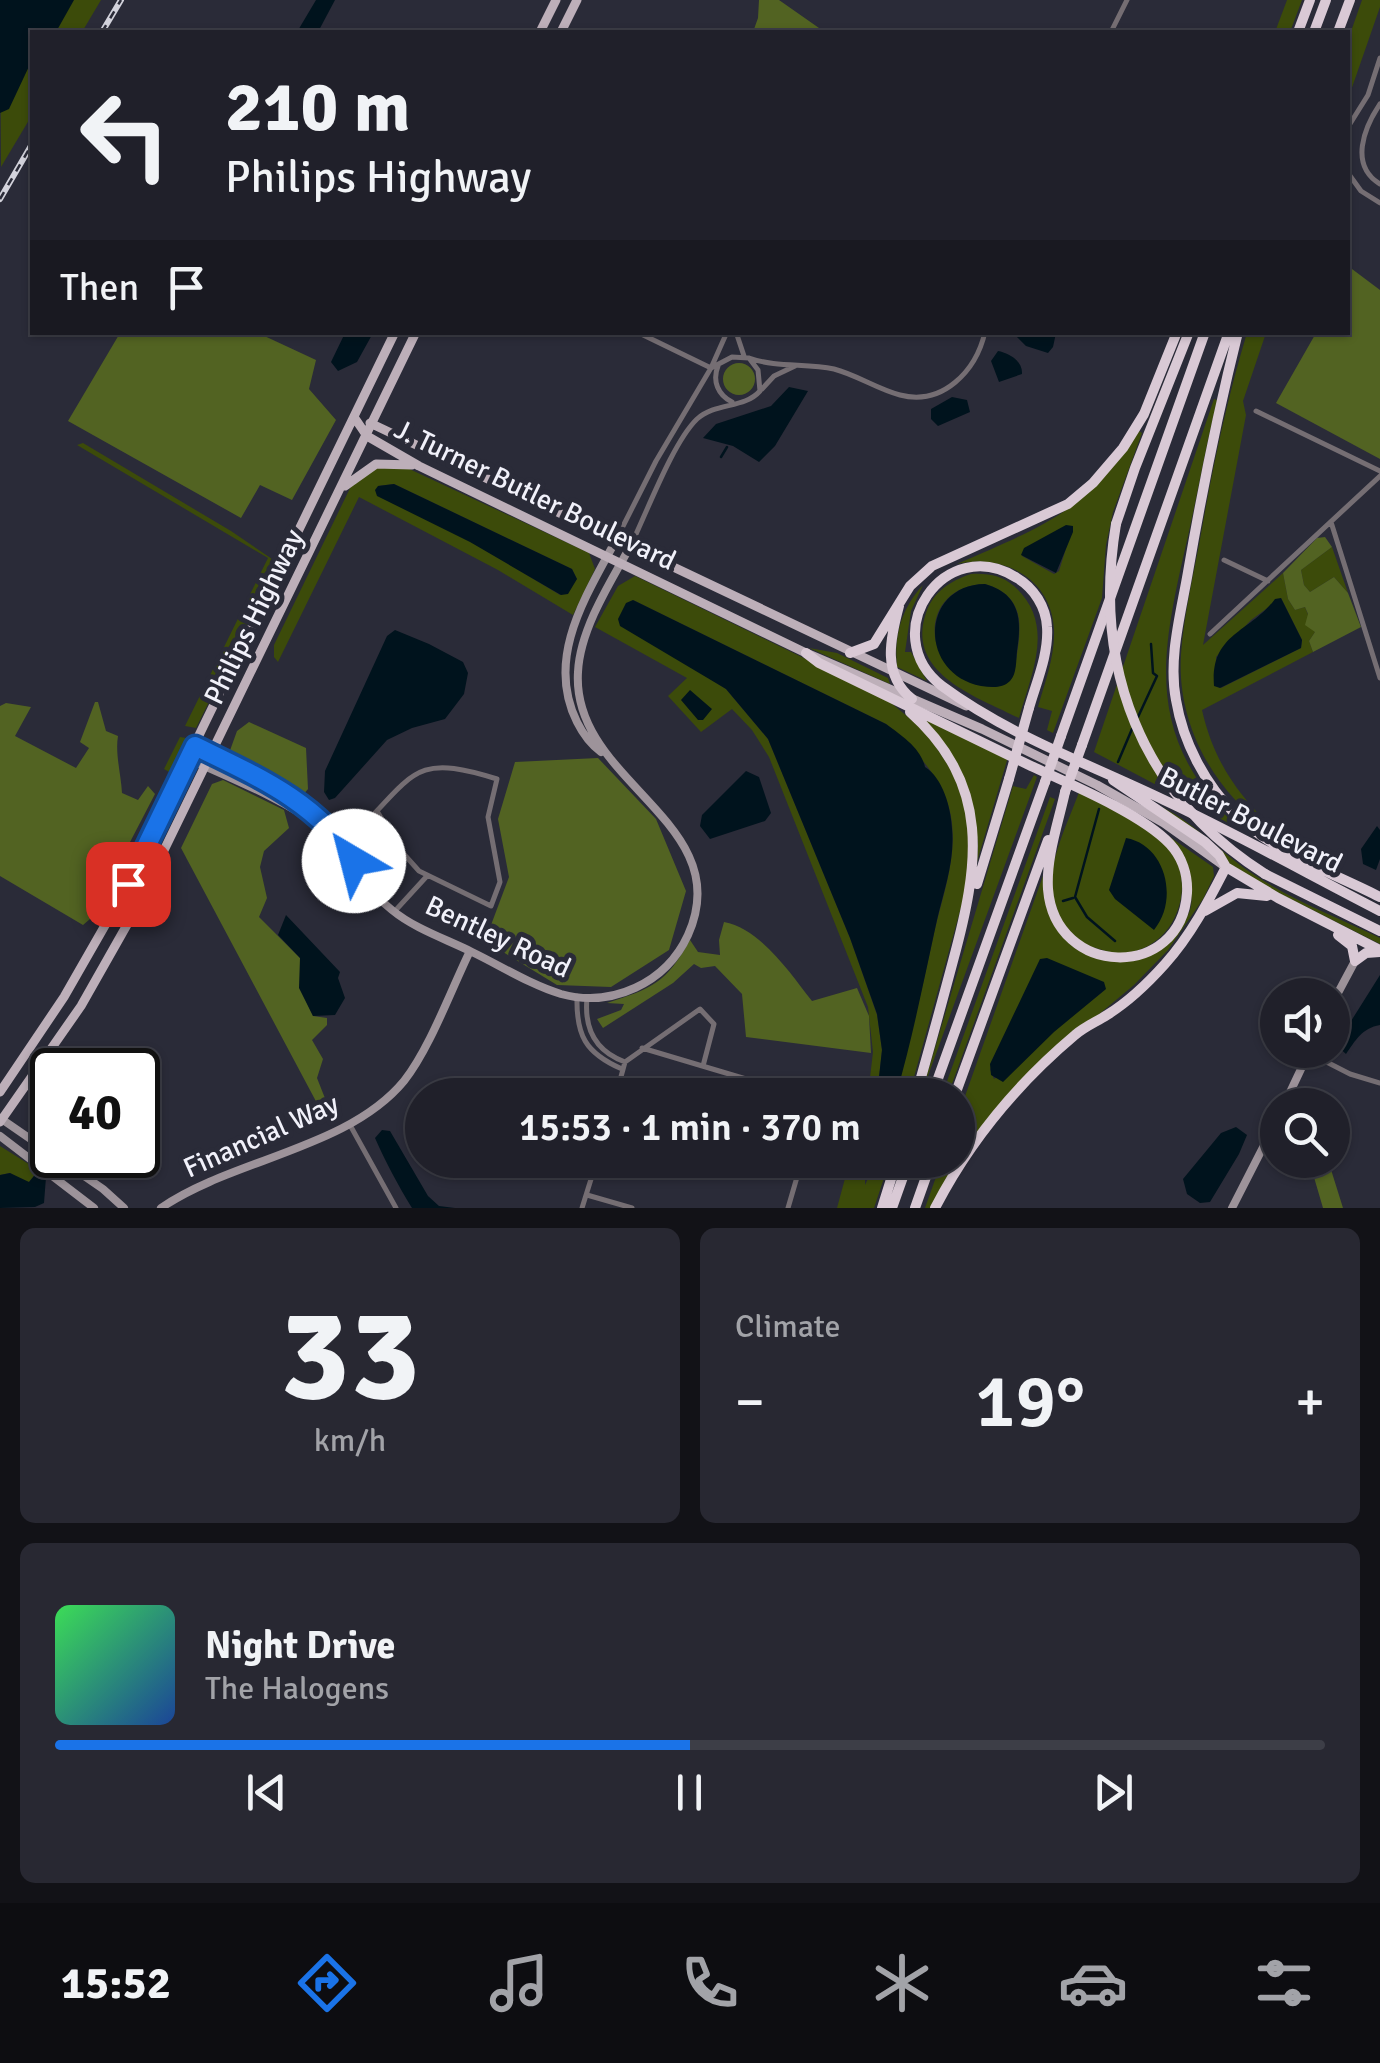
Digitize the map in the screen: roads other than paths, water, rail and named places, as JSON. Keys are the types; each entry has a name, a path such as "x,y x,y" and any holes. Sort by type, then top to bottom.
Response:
{"highway":[{"path":"1299,30 1310,0"},
{"path":"1315,30 1326,0"},
{"path":"1339,30 1350,0"},
{"path":"850,653 874,644 910,586 932,566 1068,504 1093,483 1134,431 1157,386 1176,335"},
{"path":"1188,335 1116,524 1108,600 1111,636 1130,712 1158,770 1219,841 1266,874 1380,931"},
{"path":"938,1078 1204,335"},
{"path":"961,1078 1228,335"},
{"path":"1237,335 1207,464 1185,590 1176,645 1175,698 1193,755 1218,795 1248,826 1354,898"},
{"path":"921,1078 1046,644 1048,629 1041,604 1023,581 998,568 972,566 948,575 920,604 914,630 919,656 930,674 973,708"},
{"path":"900,600 892,635 892,673 912,699"},
{"path":"806,653 1080,789 1169,842 1184,869 1186,898 1174,931 1154,948 1128,958 1100,956 1076,944 1058,924 1048,876 1065,792"},
{"path":"894,699 939,742 968,797 975,861 961,933"},
{"name":"J. Turner Butler Boulevard","path":"973,708 1101,770"},
{"path":"936,1208 967,1155 1009,1100 1079,1031 1109,1014 1151,979 1179,947 1202,914 1226,867 1213,848 1101,770"},
{"name":"Butler Boulevard","path":"1101,770 1380,912"},
{"path":"1296,856 1380,897"},
{"name":"Butler Boulevard","path":"1226,867 1380,951"},
{"path":"1202,914 1237,892 1278,898"},
{"path":"1322,922 1352,946 1355,962 1366,953 1380,951"},
{"path":"882,1208 891,1178"},
{"path":"892,1208 903,1178"},
{"path":"915,1208 926,1178"}],"main road":[{"path":"541,30 556,0"},
{"path":"562,30 577,0"},
{"name":"Philips Highway","path":"0,1092 88,956 189,759 393,335"},
{"name":"Philips Highway","path":"1,1120 48,1056 105,966 206,768 415,335"},
{"name":"J. Turner Butler Boulevard","path":"354,417 973,708"},
{"name":"J. Turner Butler Boulevard","path":"354,417 366,436 419,466 806,653 982,728 1128,801"},
{"path":"338,493 354,477 376,464 419,466"},
{"path":"286,558 303,568"},
{"name":"Butler Boulevard","path":"1128,801 1226,867"},
{"path":"88,956 105,966"}],"street":[{"path":"1112,30 1127,0"},
{"path":"1350,124 1368,95 1380,58"},
{"path":"1380,104 1367,123 1361,148 1366,173 1380,184"},
{"path":"1350,175 1361,191 1380,202"},
{"path":"643,335 710,368"},
{"path":"616,540 726,335"},
{"path":"737,335 746,357 760,376 760,391"},
{"path":"710,368 732,357 772,365 817,366 848,373 905,396 924,397 946,389 962,377 976,360 984,335"},
{"path":"720,363 716,383 722,395 734,403"},
{"path":"630,547 695,421 709,410 746,402 774,376 796,366"},
{"path":"1210,634 1380,474 1256,412"},
{"path":"1331,522 1380,678"},
{"name":"Bentley Road","path":"605,754 590,743 574,715 564,666 570,634 616,540"},
{"name":"Bentley Road","path":"189,759 312,822 394,912 549,989 582,997 612,996 652,980 681,947 696,910 694,873 682,840 605,754 584,722 579,705 578,666 585,637 630,547"},
{"path":"1224,560 1268,581"},
{"name":"Bentley Road","path":"195,746 268,782 320,818 344,844 364,882"},
{"path":"364,824 408,778 428,768 460,768 497,779 488,818 500,882 491,906 427,876 410,861 377,811"},
{"path":"394,912 427,876"},
{"name":"Financial Way","path":"161,1208 210,1181 291,1152 382,1102 412,1069 470,951"},
{"path":"1346,978 1355,962"},
{"path":"582,997 588,1031 624,1065"},
{"path":"621,1078 624,1065 642,1048 700,1009 714,1024 704,1066"},
{"path":"642,1048 743,1078"},
{"path":"1339,1068 1380,1083"},
{"path":"1,1120 30,1140"},
{"path":"348,1122 396,1208"},
{"path":"0,1136 94,1208"},
{"path":"1232,1208 1260,1153"},
{"path":"73,1191 83,1178 124,1208"},
{"path":"582,1208 592,1178"},
{"path":"788,1208 796,1178"},
{"path":"586,1195 632,1208"}],"water":[{"path":"0,0 74,0 57,30 30,30 30,64 9,109 0,113"},
{"path":"316,0 335,0 319,30 298,30"},
{"path":"344,335 372,335 357,362 338,371 331,362"},
{"path":"1015,335 1056,335 1048,353 1026,346"},
{"path":"998,351 1015,358 1022,374 999,382 991,361"},
{"path":"789,387 808,391 775,446 759,462 733,446 703,438 716,424 771,406"},
{"path":"952,397 967,400 970,412 938,426 931,419 931,409"},
{"path":"394,484 572,569 577,579 568,594 561,595 470,542 377,496 378,486"},
{"path":"1066,525 1073,526 1073,532 1056,573 1021,555 1024,548"},
{"path":"985,584 997,588 1012,601 1018,618 1014,675 1007,684 996,687 960,678 937,649 935,631 948,599 964,588"},
{"path":"1281,598 1302,640 1301,648 1220,688 1214,686 1214,668 1225,644 1275,599"},
{"path":"633,600 886,724 915,748 941,786 951,821 950,864 900,1078 879,1078 882,1050 877,1014 768,739 726,689 620,626 618,619 626,603"},
{"path":"395,630 463,662 468,673 464,694 445,719 387,740 329,800 324,792 325,771 387,636"},
{"path":"690,690 712,709 703,720 698,720 681,700"},
{"path":"746,771 759,777 771,813 765,821 710,839 700,826 702,815"},
{"path":"1377,826 1380,859 1376,870 1363,864 1361,849"},
{"path":"1126,838 1151,851 1164,875 1166,904 1154,930 1109,890"},
{"path":"286,915 340,972 338,978 345,998 335,1015 313,1016 299,988 300,958 278,935"},
{"path":"1047,958 1104,982 1106,989 1003,1082 991,1075 990,1064 1040,959"},
{"path":"1380,975 1380,1025 1364,1032 1350,1048 1350,1023"},
{"path":"1236,1127 1247,1135 1239,1154 1210,1202 1200,1203 1187,1194 1183,1179 1221,1133"},
{"path":"263,1128 268,1143 218,1158 212,1156"},
{"path":"382,1130 390,1131 405,1157 405,1178 417,1178 439,1206 455,1208 412,1208 375,1138"},
{"path":"10,1173 29,1182 32,1178 46,1178 44,1203 0,1208 0,1175"}],"waterway":[{"path":"721,457 727,447"},
{"path":"1138,717 1157,676 1153,673 1151,644"},
{"path":"1118,762 1132,729"},
{"path":"1099,809 1075,897 1087,917 1115,941"},
{"path":"1063,901 1073,898"}],"railway":[{"path":"103,30 121,0"},
{"path":"0,199 30,147"}]}
